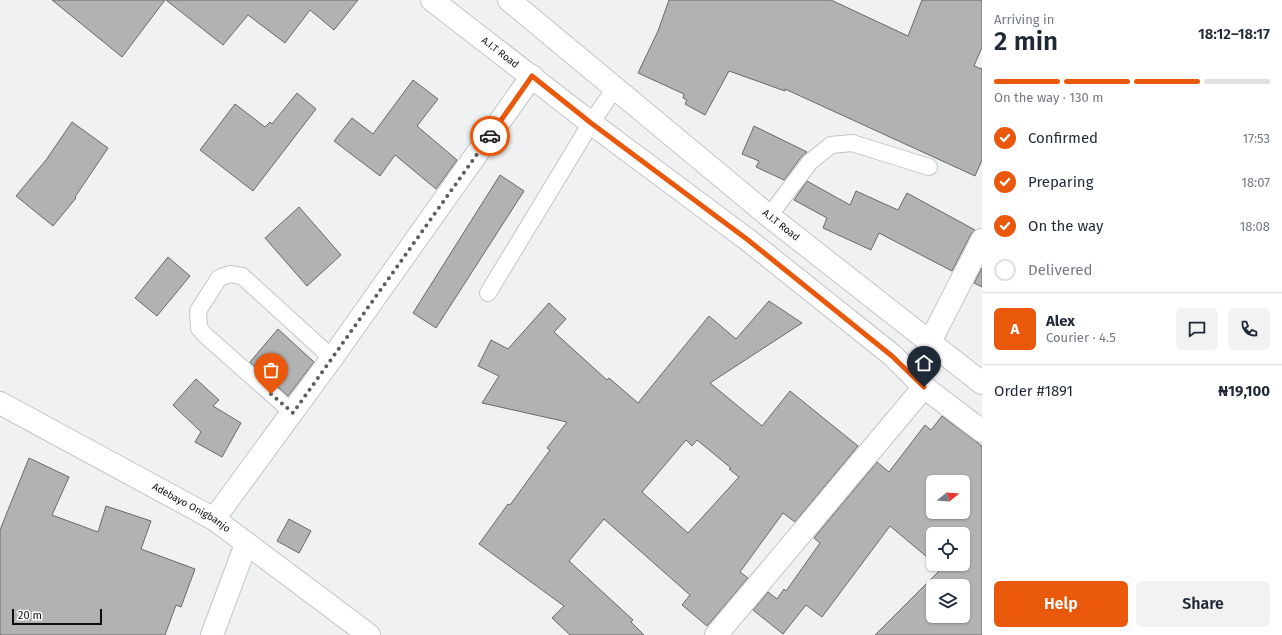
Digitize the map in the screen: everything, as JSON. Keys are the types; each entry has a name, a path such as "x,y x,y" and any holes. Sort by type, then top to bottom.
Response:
{"street":[{"name":"A.I.T Road","path":"432,0 591,123 748,240 892,356 924,387 982,431"},
{"name":"A.I.T Road","path":"509,0 769,216 982,383"},
{"path":"214,519 293,413 532,76"},
{"path":"930,342 982,240"},
{"path":"716,635 924,387"},
{"name":"Adebayo Onigbanjo","path":"0,403 214,519 369,635"},
{"path":"212,635 246,544"}],"lane":[{"path":"488,293 591,123 615,88"},
{"path":"769,216 810,162 831,145 852,143 929,167"},
{"path":"293,413 199,328 198,311 219,278 230,274 242,276 332,358"}],"building":[{"path":"52,0 165,0 122,57"},
{"path":"166,0 358,0 334,30 310,10 285,43 248,15 223,45"},
{"path":"669,0 831,0 908,36 922,0 982,0 982,47 974,66 982,69 982,160 975,176 785,89 785,91 729,71 705,115 685,104 687,100 683,98 684,94 638,73 658,31"},
{"path":"413,80 438,99 417,126 457,160 436,189 395,155 380,176 334,141 352,118 373,134"},
{"path":"297,93 316,109 253,191 200,150 235,104 265,127 270,122 272,124"},
{"path":"72,122 108,148 75,197 76,198 53,226 16,196 46,160"},
{"path":"754,126 807,152 802,156 784,180 756,167 759,161 742,154"},
{"path":"500,175 524,191 436,328 413,313"},
{"path":"807,181 850,205 856,191 898,210 907,193 975,230 971,234 952,271 879,233 871,250 823,228 827,218 794,200"},
{"path":"299,207 341,255 307,286 265,238"},
{"path":"168,257 190,276 157,316 135,298"},
{"path":"982,268 982,287 974,283"},
{"path":"769,301 802,323 710,383 762,426 790,391 858,446 795,522 783,513 740,572 748,578 707,626 682,605 690,595 604,519 569,561 633,620 631,622 644,635 570,635 552,618 564,606 479,544 508,504 510,505 550,450 547,448 567,422 482,403 499,376 478,366 491,340 508,349 549,303 566,319 554,332 607,380 609,378 638,403 709,316 736,339","holes":["686,440 692,446 697,440 731,468 729,469 739,477 688,533 642,492"]},
{"path":"278,329 314,362 288,396 250,362"},
{"path":"196,379 219,400 213,406 241,423 222,457 195,442 201,432 173,405"},
{"path":"942,416 982,446 982,635 875,635 926,584 926,623 970,623 970,579 931,579 939,571 970,571 970,527 926,527 926,556 890,526 822,617 806,605 783,634 753,610 768,592 777,599 784,589 786,591 820,543 814,538 877,462 889,472 925,425 931,430"},
{"path":"29,458 69,477 52,515 98,532 106,506 151,521 141,549 195,569 181,607 176,605 165,635 0,635 0,530"},
{"path":"289,519 311,531 299,553 277,541"}],"way so far":[{"path":"271,394 293,413 490,136"}],"route":[{"path":"490,136 532,76 591,123 748,240 892,356 924,387"}]}
